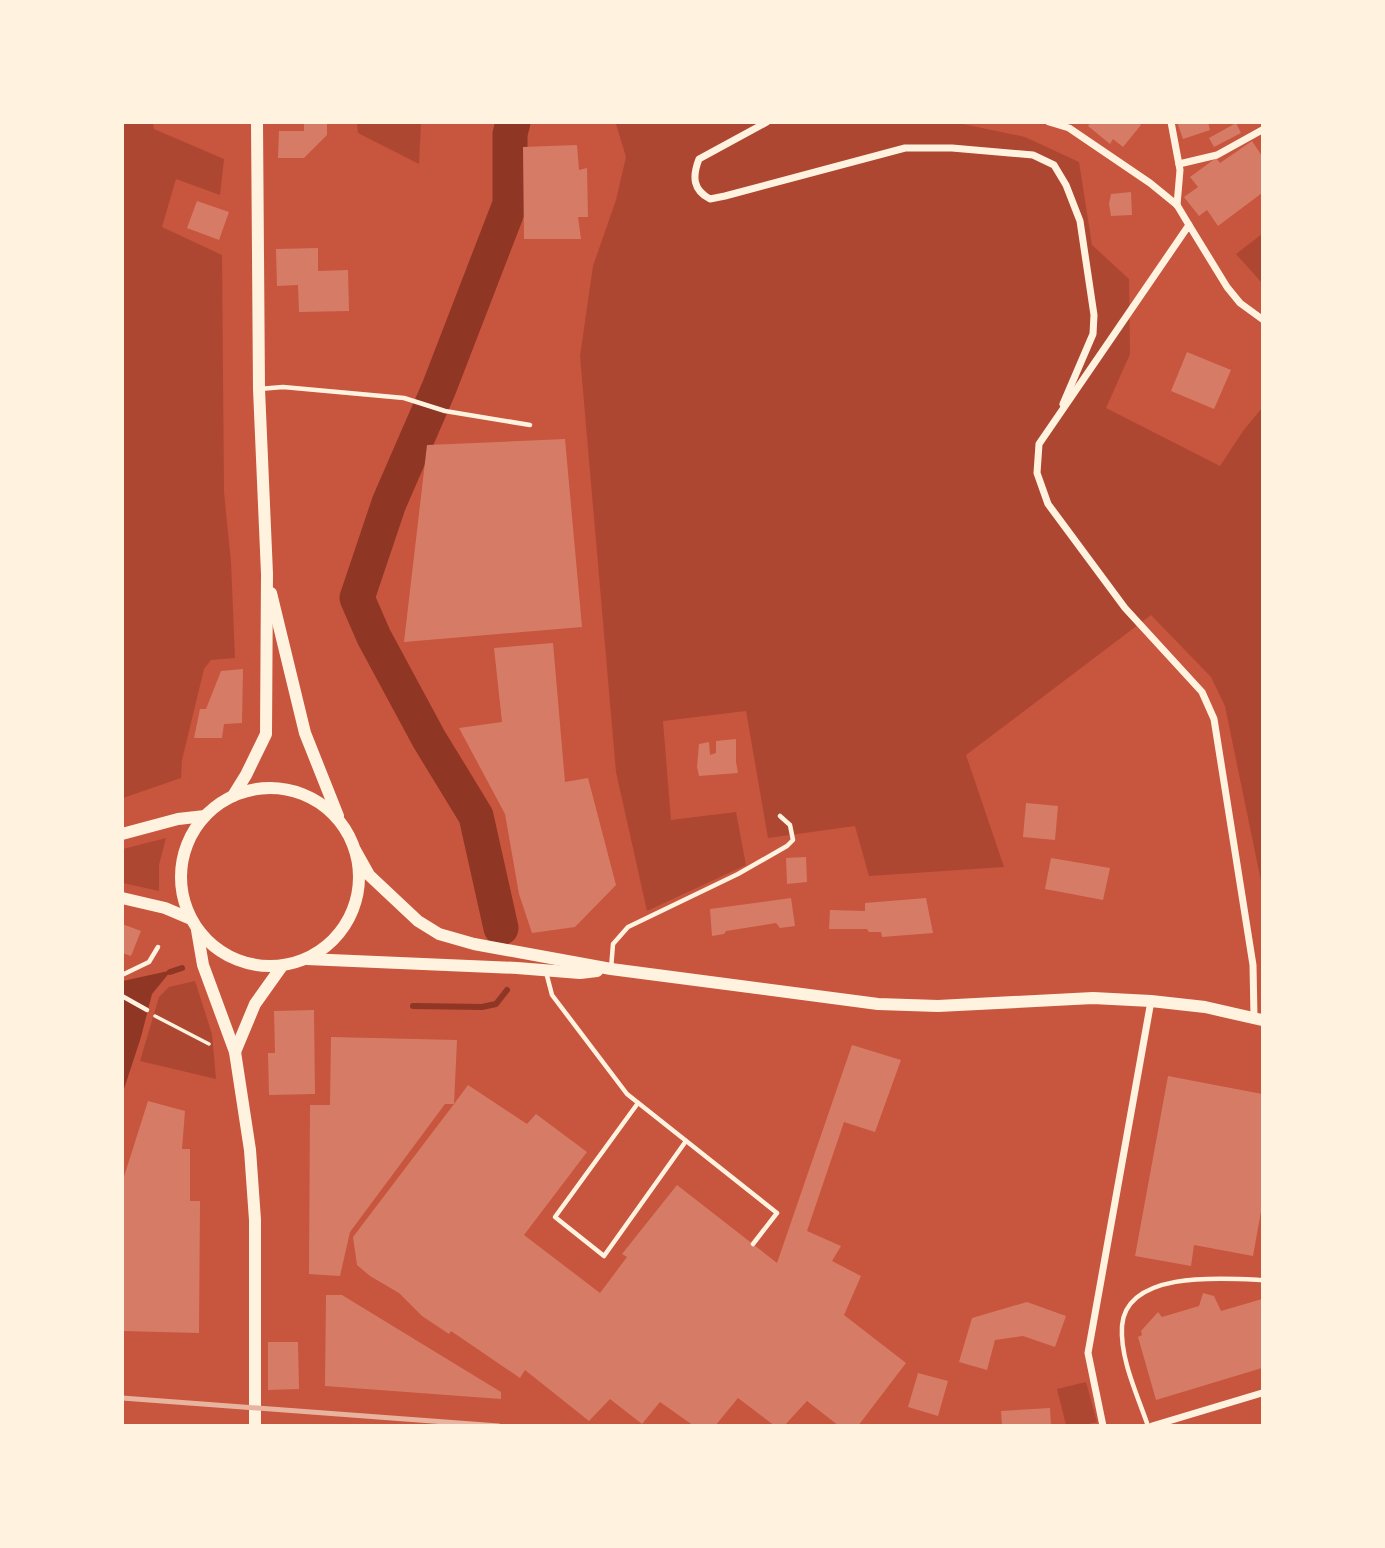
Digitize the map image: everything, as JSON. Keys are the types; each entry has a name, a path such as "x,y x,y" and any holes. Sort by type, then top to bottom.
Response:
{"main road":[{"path":"233,796 266,734 267,574 258,389 257,122"},
{"path":"267,574 305,733 341,823 369,875 418,920 439,934 467,943 611,969 878,1004 938,1006 1093,998 1205,1007 1258,1018"},
{"path":"255,1426 255,1220 250,1150 235,1052 203,965 194,924 182,893 181,865 189,839 205,816 233,796 256,789 280,789 303,794 324,806 341,823"},
{"path":"122,834 178,819 205,816"},
{"path":"122,898 165,908 194,924 214,947 234,959 257,966 282,966 306,959 328,945 345,925 356,902 359,876 355,850"},
{"path":"306,959 517,968 546,972 580,973 611,969"},
{"path":"235,1052 255,1004 282,966"}],"street":[{"path":"767,122 699,159 694,170 694,182 702,194 710,199 725,196 905,148 952,148 1034,155 1054,165 1066,185 1080,221 1094,315 1093,334 1058,416"},
{"path":"1049,122 1069,128 1093,142 1177,205 1227,287 1240,303 1262,319"},
{"path":"1171,122 1179,164 1177,205"},
{"path":"1179,164 1217,155 1262,131"},
{"path":"1189,225 1039,444 1037,472 1048,504 1125,608 1202,692 1214,719 1253,965 1258,1018"},
{"path":"1102,1426 1088,1353 1151,1001"},
{"path":"1150,1426 1262,1393"}],"lane":[{"path":"258,389 283,387 404,398 445,411 530,425"},
{"path":"611,969 613,944 628,927 738,874 787,846 793,839 790,825 780,816"},
{"path":"122,975 149,962 158,947"},
{"path":"546,972 551,995 627,1094 777,1213 753,1244"},
{"path":"122,996 147,1010"},
{"path":"638,1103 555,1217 604,1256 686,1141"},
{"path":"1150,1426 1123,1345 1122,1324 1133,1299 1146,1290 1205,1278 1262,1280"}],"path":[{"path":"147,1010 209,1044"}],"shaded area":[{"path":"122,123 153,123 154,129 224,159 220,195 176,179 162,227 222,255 224,492 231,562 235,658 211,660 204,669 182,760 181,778 123,798"},
{"path":"357,123 421,123 419,164 358,133"},
{"path":"613,123 958,123 1025,137 1079,162 1092,245 1129,279 1130,354 1106,408 1220,466 1262,408 1262,886 1225,706 1211,677 1151,615 966,755 1004,867 869,876 855,826 768,838 746,711 663,721 671,820 736,812 746,865 647,911 616,772 580,356 593,266 616,200 626,157 616,124"},
{"path":"1262,234 1262,283 1236,254"},
{"path":"166,838 159,865 159,891 123,883 123,849"},
{"path":"182,968 170,972 152,994 123,1092 123,981"},
{"path":"195,981 212,1034 216,1079 140,1061 159,997 169,987"},
{"path":"1086,1382 1097,1422 1066,1425 1057,1389"}],"building":[{"path":"304,122 327,122 327,135 304,158 278,158 279,131 304,131"},
{"path":"1091,122 1137,122 1141,125 1123,147 1113,139 1110,144 1088,126"},
{"path":"1177,122 1208,122 1210,130 1183,139"},
{"path":"1236,123 1241,133 1214,147 1209,138"},
{"path":"1252,141 1262,156 1262,193 1218,226 1207,210 1199,216 1184,197 1198,187 1190,177 1216,158 1220,163"},
{"path":"577,145 579,170 587,168 588,217 578,217 581,239 524,239 523,147"},
{"path":"1131,192 1132,215 1111,216 1111,194"},
{"path":"197,201 229,212 219,240 187,228"},
{"path":"318,248 318,271 348,270 349,311 299,312 298,285 277,286 276,249"},
{"path":"1187,352 1231,370 1214,409 1171,391"},
{"path":"565,439 582,627 404,642 427,445"},
{"path":"553,643 565,782 588,778 616,885 575,927 532,933 519,894 505,814 459,728 502,722 494,648"},
{"path":"243,669 242,723 224,724 222,738 194,738 200,709 206,709 221,671"},
{"path":"736,739 738,773 699,776 699,744 709,742 710,755 716,753 716,741"},
{"path":"1026,803 1058,806 1055,840 1023,837"},
{"path":"806,857 807,882 787,884 786,858"},
{"path":"1051,858 1110,868 1103,900 1045,889"},
{"path":"791,898 795,926 780,928 776,923 726,931 724,934 712,936 710,909"},
{"path":"926,898 933,933 882,937 881,932 869,932 867,929 829,929 830,910 865,911 865,903"},
{"path":"122,924 141,931 131,956 122,953"},
{"path":"314,1010 315,1094 269,1095 268,1053 275,1053 274,1011"},
{"path":"331,1037 457,1040 454,1104 445,1104 350,1232 340,1276 309,1274 310,1105 330,1105"},
{"path":"852,1045 901,1060 875,1132 844,1122 807,1231 841,1246 832,1261 861,1276 844,1315 906,1363 858,1426 839,1426 807,1401 784,1426 775,1426 738,1398 715,1426 694,1426 660,1402 642,1424 610,1399 589,1421 525,1370 520,1378 451,1331 449,1334 422,1316 399,1293 357,1265 353,1237 468,1085 527,1124 536,1114 587,1152 524,1235 600,1293 627,1257 622,1254 677,1185 777,1263"},
{"path":"1168,1076 1262,1094 1262,1206 1253,1256 1194,1245 1191,1266 1135,1256"},
{"path":"148,1101 185,1111 182,1149 190,1149 190,1201 200,1201 199,1333 122,1331 122,1183"},
{"path":"1203,1293 1214,1296 1221,1311 1262,1299 1262,1368 1156,1400 1138,1337 1158,1312 1162,1317 1199,1306"},
{"path":"326,1295 342,1295 501,1392 501,1399 325,1386"},
{"path":"1027,1302 1066,1316 1055,1347 1023,1336 995,1340 987,1370 959,1362 972,1318"},
{"path":"268,1342 298,1342 299,1389 268,1390"},
{"path":"918,1373 948,1381 938,1416 908,1407"},
{"path":"1050,1408 1051,1426 1002,1426 1001,1411"}],"waterway":[{"path":"501,928 476,816 429,739 374,637 357,598 389,503 439,388 510,204 510,134 513,122"},
{"path":"170,972 182,968"},
{"path":"413,1006 482,1007 496,1004 507,990"}],"railway":[{"path":"122,1398 499,1426"}]}
